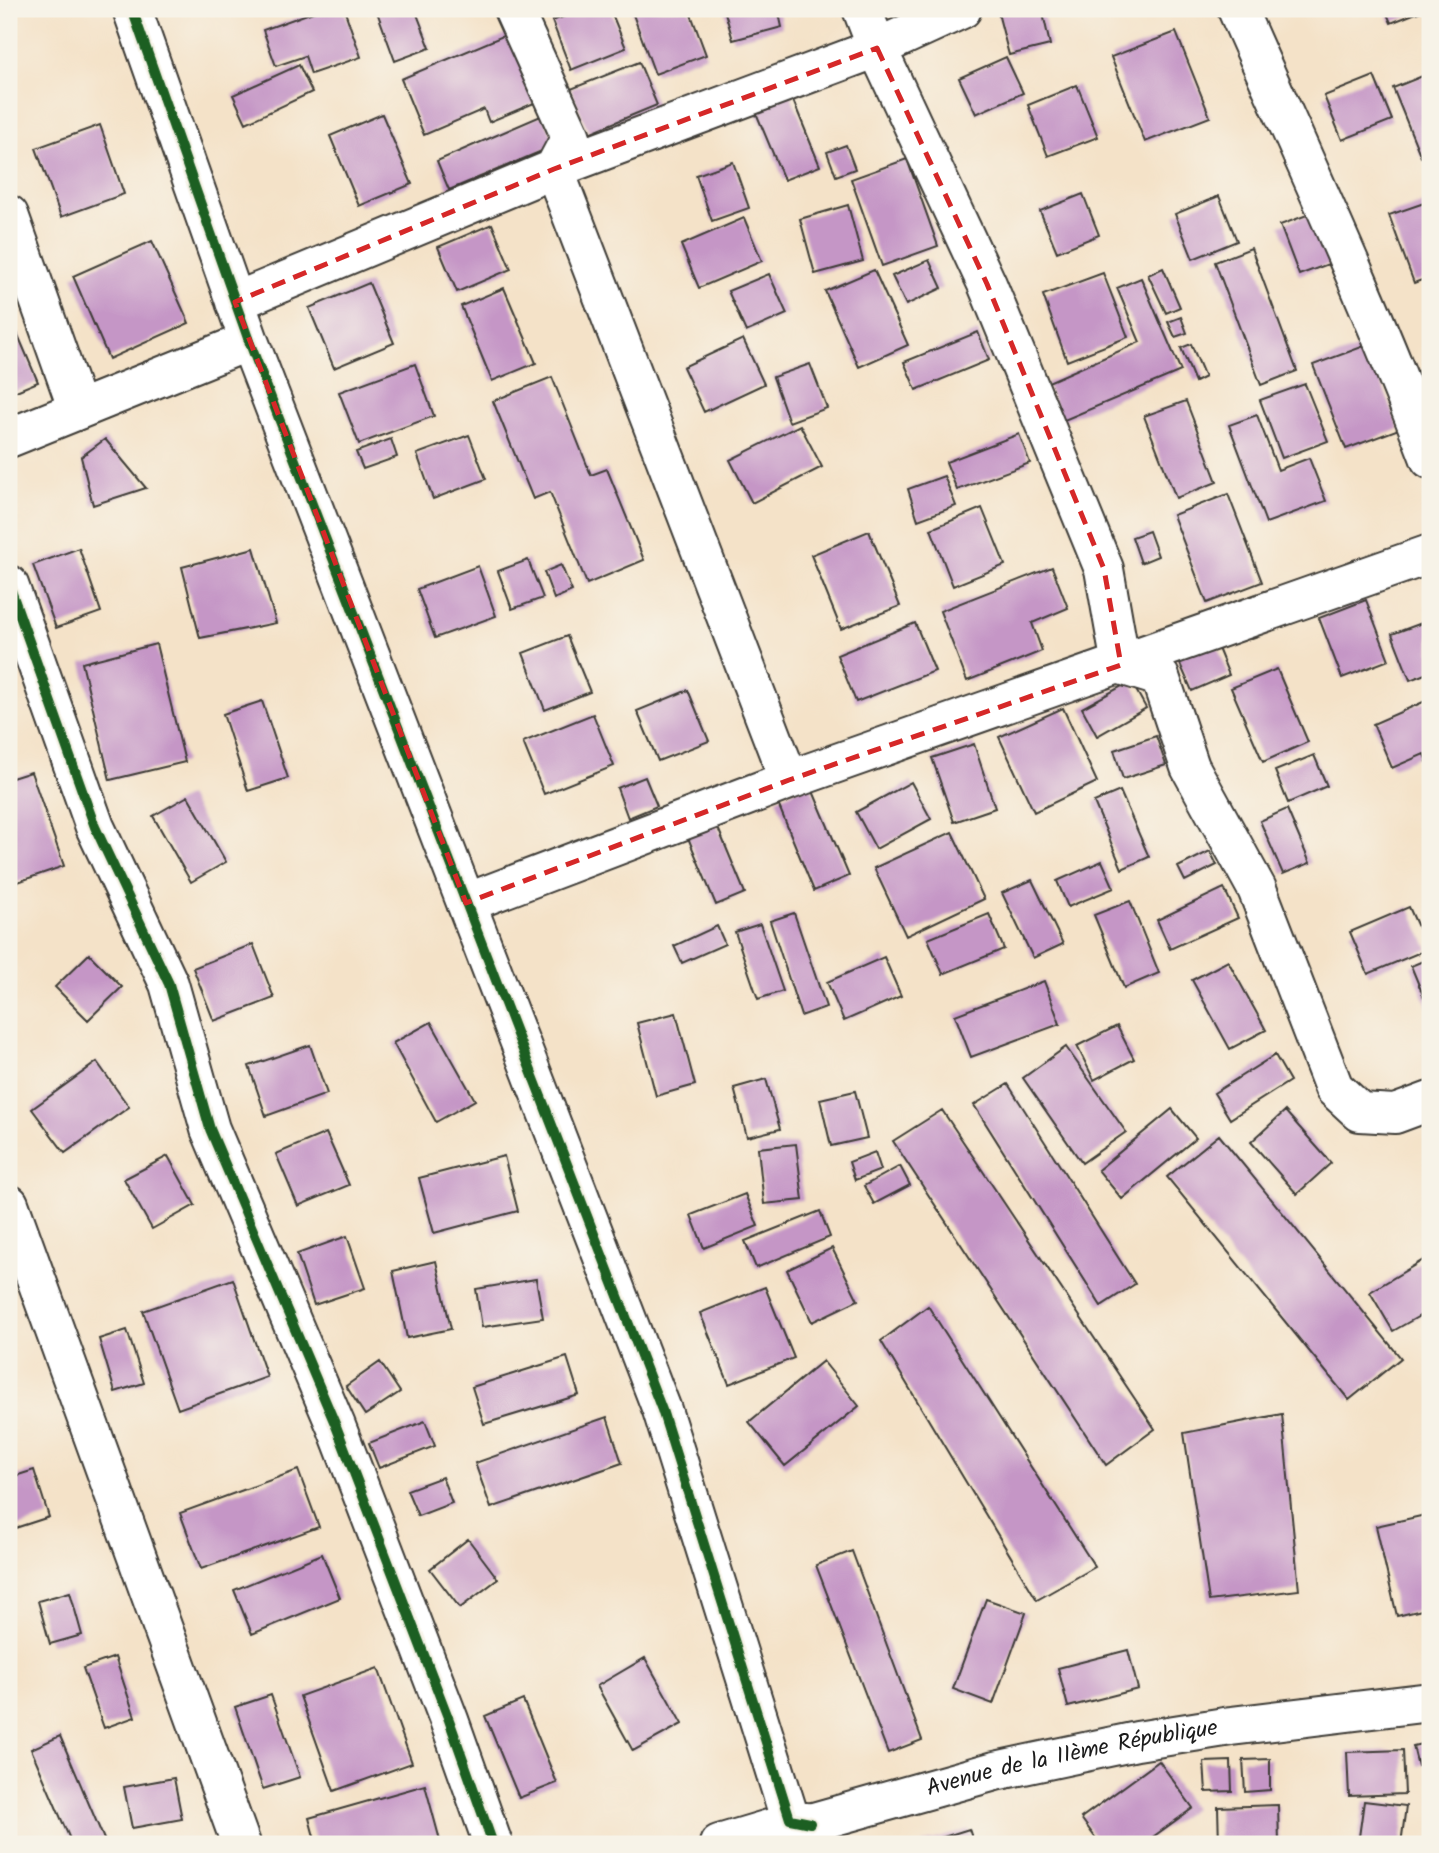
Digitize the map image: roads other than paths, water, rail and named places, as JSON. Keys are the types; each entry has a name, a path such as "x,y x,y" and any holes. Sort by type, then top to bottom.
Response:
{"street":[{"path":"132,9 249,341 662,1410 790,1819 810,1823"},
{"path":"513,9 571,137 554,169 789,780"},
{"path":"862,9 877,48 987,284 1104,569 1121,665"},
{"path":"235,302 554,169 877,48 962,9"},
{"path":"1237,9 1403,388 1430,458"},
{"path":"9,215 78,410"},
{"path":"9,438 249,341"},
{"path":"466,903 789,780 1430,554"},
{"path":"9,585 95,827 169,984 210,1129 336,1426 449,1720 493,1844"},
{"path":"1121,665 1160,677 1190,767 1257,889 1334,1088 1360,1112 1395,1114 1430,1101"},
{"path":"9,1204 241,1844"},
{"name":"Avenue de la IIème République","path":"719,1844 779,1826 810,1823 995,1771 1138,1741 1231,1726 1430,1702"}]}
